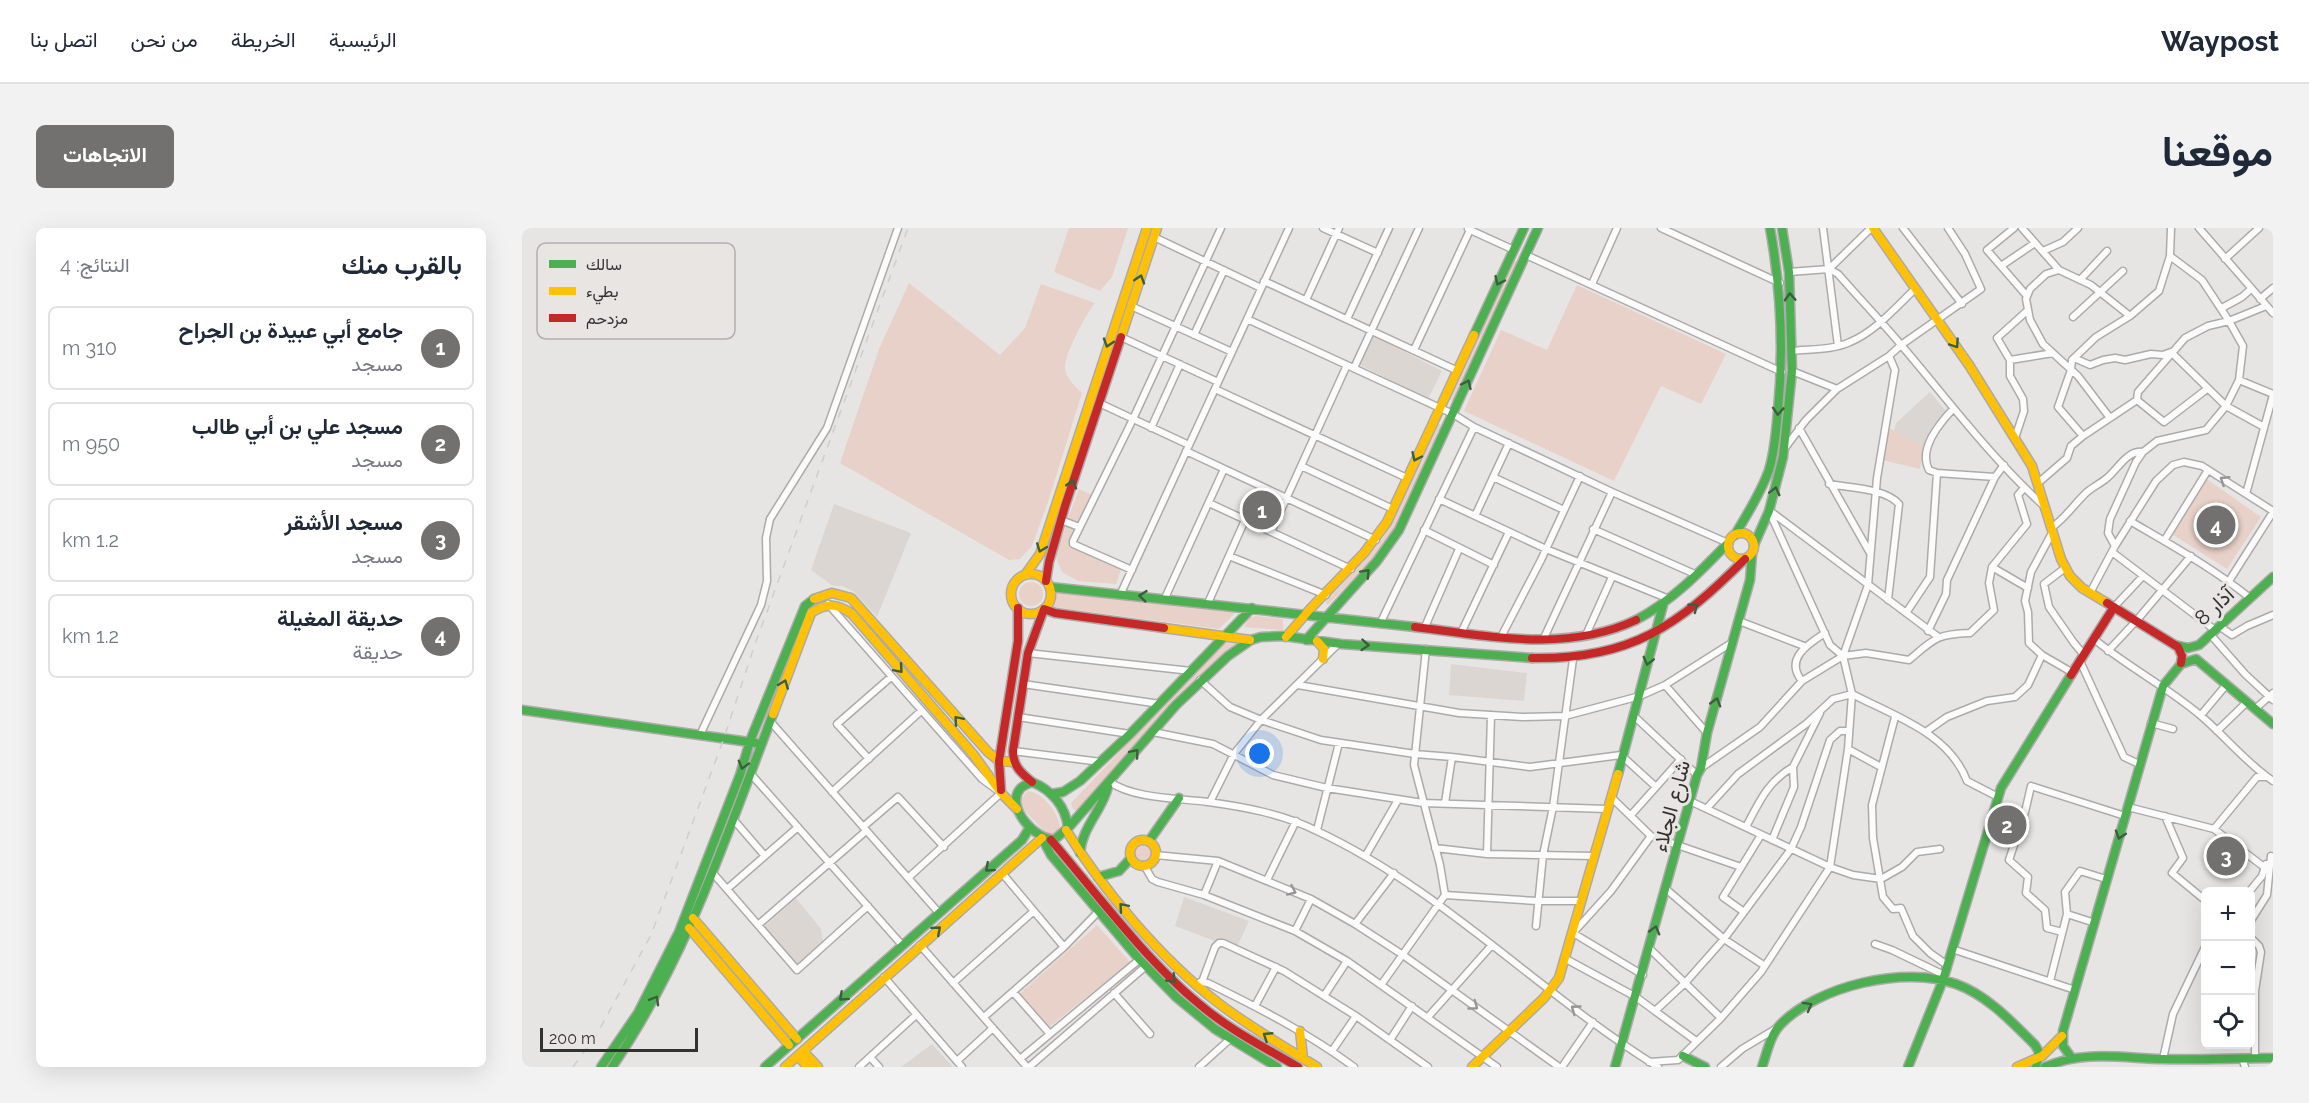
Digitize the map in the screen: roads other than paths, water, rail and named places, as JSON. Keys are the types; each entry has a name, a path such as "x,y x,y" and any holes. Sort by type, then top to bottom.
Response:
{"main road":[{"path":"1025,576 1040,554 1147,228"},
{"path":"1157,228 1060,520 1049,562 1050,599 1028,653 1013,762 1017,770 1051,794 1065,813 1068,821 1067,829 1080,856 1150,938 1219,1004 1317,1067"},
{"path":"1286,637 1376,540 1393,509 1524,228"},
{"path":"1310,640 1377,561 1399,530 1538,228"},
{"path":"1250,640 1055,613 1044,609 1032,614 1018,608 1013,601 1012,589 1019,579 1036,575 1048,584 1501,637 1567,639 1610,630 1666,602 1697,575 1735,535 1765,482 1776,445 1782,372 1780,283 1770,228"},
{"path":"785,1067 1002,873 1031,849 1067,829 1200,680 1250,640 1261,637 1286,637 1338,644 1426,649 1534,660 1573,659 1629,644 1656,633 1697,605 1750,552 1769,511 1785,448 1793,351 1789,272 1782,228"},
{"path":"1872,228 1938,319 2032,466 2065,568 2075,582 2090,593 2175,645 2181,653 2181,663"},
{"path":"1514,250 1517,259 1522,259 1526,255"},
{"path":"1735,535 1747,535 1750,552"},
{"path":"1728,543 1731,555 1737,559 1750,552"},
{"name":"شارع الجلاء","path":"1615,1067 1643,975 1739,621 1752,568 1750,552"},
{"name":"8 آذار","path":"2175,645 2188,648 2203,642 2273,577"},
{"path":"612,1067 643,1021 669,963 679,932 717,845 750,741 805,606 816,596 832,592 842,593 851,598 963,726 999,761 1013,762"},
{"path":"1472,1067 1551,991 1559,978 1666,602"},
{"path":"601,1067 638,1013 689,928 712,872 717,845 733,819 812,613 821,605 828,603 841,605 852,614 974,754 1001,793 1030,827 1046,839 1150,956 1197,1003 1227,1025 1298,1067"},
{"path":"1908,1067 1947,965 1998,797 2114,607"},
{"path":"1001,793 999,761 1018,641 1018,608"},
{"path":"1051,794 1072,788 1101,762 1252,608"},
{"path":"1426,649 1427,629"},
{"path":"1310,640 1324,649 1323,659"},
{"path":"2201,661 2200,649 2203,642"},
{"path":"2017,1067 2037,1063 2062,1036 2163,686 2181,663 2192,658 2201,661 2273,724"},
{"path":"522,710 750,741 761,745"},
{"path":"1017,809 1016,793 1021,786 1032,782"},
{"path":"1080,856 1083,832 1104,799 1110,783"},
{"path":"1149,841 1179,798"},
{"path":"765,1067 1022,840 1030,827"},
{"path":"1046,839 1051,855 1146,966 1197,1015 1270,1065"},
{"path":"1141,840 1149,841 1154,847 1155,855 1152,862 1144,865 1136,864 1131,858 1130,850 1134,843 1141,840"},
{"path":"1098,878 1119,871 1131,858"},
{"path":"693,918 793,1042"},
{"path":"689,928 793,1042"},
{"path":"1762,1067 1778,1027 1803,1008 1862,983 1900,978 1943,977 1993,1006 2035,1045 2039,1052 2037,1063"},
{"path":"1300,1031 1303,1058"},
{"path":"2062,1036 2065,1050 2071,1057"},
{"path":"800,1053 808,1067"},
{"path":"800,1053 818,1067"},
{"path":"1683,1056 1705,1067"},
{"path":"2045,1067 2071,1057 2158,1062 2243,1063 2255,1057 2273,1058"}],"street":[{"path":"700,735 761,605 767,581 766,538 770,519 827,428 898,228"},
{"path":"1132,570 1073,544 1221,228"},
{"path":"1121,593 1289,228"},
{"path":"1323,228 1338,231 1378,253"},
{"path":"1347,320 1389,228"},
{"path":"1271,532 1315,435 1372,331 1419,228"},
{"path":"1592,284 1617,228"},
{"path":"1661,228 1780,283"},
{"path":"1823,228 1838,346"},
{"path":"1830,269 1872,228"},
{"path":"1904,228 1962,303"},
{"path":"2014,228 1987,250 2027,296"},
{"path":"2022,228 2060,270 2100,292 2130,316"},
{"path":"2043,251 2063,242 2078,228"},
{"path":"2083,436 2058,408 2074,358 2096,337 2130,316 2159,291 2170,256 2171,228"},
{"path":"2199,228 2273,313"},
{"path":"2224,259 2259,228"},
{"path":"1414,350 1468,229 1514,250"},
{"path":"1785,448 1798,429 1837,389 1889,356 1901,345 1981,289 1951,229"},
{"path":"1306,300 1338,231"},
{"path":"1154,237 1224,270 1306,300 1458,371"},
{"path":"2001,266 2035,243"},
{"path":"2080,279 2108,251"},
{"path":"1526,255 1782,372"},
{"path":"2170,256 2202,280 2222,308 2243,346 2239,380 2226,406 2206,430 2157,441 2143,452 2136,462 2110,519 2108,533 2114,549 2143,576 2215,630 2245,674 2272,696 2255,709"},
{"path":"1789,272 1830,269 1838,273 1901,345 1953,410 2045,508"},
{"path":"1194,335 1224,270"},
{"path":"2060,270 2046,274 2030,288 2027,296 2030,320 2043,344 2071,370 2110,417"},
{"path":"2073,317 2123,271"},
{"path":"1793,351 1838,346 1866,334 1916,288"},
{"path":"2260,299 2273,288"},
{"path":"2222,308 2251,289"},
{"path":"1131,306 1232,352"},
{"path":"2137,400 2138,392 2185,338 2208,326 2229,321 2266,306"},
{"path":"2015,438 2024,411 2023,399 2010,376 2010,360 1997,338 2028,310"},
{"path":"1247,319 1453,414 1474,427 1612,492 1728,543"},
{"path":"1121,337 1180,364 1216,385 1315,435 1407,478"},
{"path":"2074,358 2090,365 2115,358 2125,360 2171,352"},
{"path":"2171,352 2226,406 2265,427"},
{"path":"2010,360 2053,353"},
{"path":"1649,1062 1672,1062 1683,1056 1695,1041 1721,1018 1765,966 1830,867 1848,749 1852,694 1843,656 1868,585 1876,493 1894,370 1889,356"},
{"path":"1151,428 1180,364"},
{"path":"1792,371 1837,389"},
{"path":"2239,380 2273,395 2246,495"},
{"path":"2137,400 2164,422 2207,389"},
{"path":"2038,483 2067,458 2071,446 2137,400"},
{"path":"1099,403 1151,428 1224,469 1376,540"},
{"path":"1953,410 1940,423 1930,439 1926,465 1929,470 1937,473 1995,477"},
{"path":"1380,624 1474,427"},
{"path":"1798,429 1870,554"},
{"path":"1475,516 1509,443"},
{"path":"2073,673 2042,655 2029,643 2028,612 2025,601 2031,572 2052,531 2087,492 2108,477 2128,456 2136,451 2143,452"},
{"path":"2090,593 2130,521 2156,481 2168,468 2178,464 2190,463 2208,470 2273,511 2229,581"},
{"path":"1928,631 1946,594 1947,580 1995,477 2004,465"},
{"path":"1301,466 1393,509"},
{"path":"1166,598 1224,469"},
{"path":"2164,541 2208,470"},
{"path":"1906,613 1930,577 1937,473"},
{"path":"1501,637 1580,476"},
{"path":"1493,477 1564,510"},
{"path":"1829,484 1876,493 1894,499 1899,504 1888,600"},
{"path":"1634,716 1681,759 1699,772 1761,727 1802,681 1818,669 1843,656 1866,653 1909,660 1937,636 1947,633 1970,633 1994,610 1989,583 1992,567 2027,524 2018,495 2024,488"},
{"path":"1543,640 1612,492"},
{"path":"1439,500 1666,602"},
{"path":"1209,503 1351,569"},
{"path":"1769,511 1937,636"},
{"path":"1769,511 1830,645 1843,656"},
{"path":"1060,520 1079,527"},
{"path":"1208,603 1245,520"},
{"path":"2130,521 2191,556 2250,598"},
{"path":"1425,530 1494,565"},
{"path":"1593,530 1697,575"},
{"path":"1461,633 1509,532"},
{"path":"1427,629 1459,549"},
{"path":"1229,556 1326,595"},
{"path":"2108,651 2191,556"},
{"path":"1992,567 2028,588"},
{"path":"2065,568 2044,584 2049,607 2082,658 2124,757 2139,764"},
{"path":"2114,607 2143,576"},
{"path":"1586,635 1612,577"},
{"path":"828,603 982,779 1001,793 908,878"},
{"path":"2215,630 2232,635 2273,615"},
{"path":"1739,621 1804,646"},
{"path":"1802,681 1796,674 1796,667 1804,646 1825,633"},
{"path":"2094,639 2108,651 2163,686 2273,781"},
{"path":"1298,685 1459,713 1565,716 1640,696 1665,685 1733,642"},
{"path":"1210,802 1234,754 1261,720 1338,644"},
{"path":"1381,985 1445,895 1413,765 1426,649"},
{"path":"1028,653 1191,671"},
{"path":"1927,731 1947,717 1987,701 2015,697 2028,685 2042,655"},
{"path":"1536,926 1543,855 1553,807 1573,659"},
{"path":"869,759 837,724 891,677"},
{"path":"1200,680 1230,707 1321,740 1415,754 1530,766 1621,755 1656,787"},
{"path":"1023,684 1160,704"},
{"path":"2200,716 2227,684"},
{"path":"1665,685 1707,733"},
{"path":"1707,808 1738,774 1806,724 1833,699 1852,694 1927,731 1958,762 1967,781 1998,797"},
{"path":"2217,731 2247,702"},
{"path":"1772,840 1794,787 1793,767 1823,707"},
{"path":"832,792 921,711"},
{"path":"1487,854 1491,715"},
{"path":"1018,717 1130,734"},
{"path":"1895,717 1872,805 1873,838 1883,897 1893,909 1901,908 1913,936 1930,953 1947,965"},
{"path":"770,721 939,912"},
{"path":"2151,723 2174,729"},
{"path":"1655,1011 1685,983 1724,939 1791,849 1830,740 1840,731 1849,731"},
{"path":"1153,732 1213,744 1274,775 1327,788 1423,803 1607,809"},
{"path":"1317,830 1339,743"},
{"path":"1848,749 1881,767"},
{"path":"1013,751 1101,762"},
{"path":"1445,803 1452,757"},
{"path":"1631,815 1681,759"},
{"path":"1746,827 1768,786 1780,774 1793,767"},
{"path":"750,773 902,945"},
{"path":"2214,829 2257,777 2266,777"},
{"path":"1110,783 1129,792 1247,808 1296,821 1366,855 1394,873 1593,1022 1658,1067"},
{"path":"2062,932 2047,928 2045,910 2026,892 2028,877 2009,860 2031,786 2127,811 2165,816 2214,829 2264,867"},
{"path":"758,925 829,863 898,797 944,847"},
{"path":"1611,797 1651,836 1741,867"},
{"path":"1366,855 1398,800"},
{"path":"1690,801 1830,867 1853,875 1881,879 1902,867 1917,852 1940,849"},
{"path":"2165,816 2183,858 2172,873 2201,898"},
{"path":"733,819 765,856"},
{"path":"1267,880 1296,821"},
{"path":"727,889 798,827"},
{"path":"1744,912 1723,897 1761,835"},
{"path":"1643,975 1573,933 1611,891 1651,836"},
{"path":"1435,848 1487,854 1594,856"},
{"path":"1155,855 1218,861 1311,900 1355,924 1402,955 1560,1067 1593,1022"},
{"path":"2252,887 2262,876 2264,867 2272,855"},
{"path":"2255,914 2267,895 2272,855"},
{"path":"1204,895 1218,861"},
{"path":"1144,865 1152,879 1158,882 1204,895 1294,931 1347,961 1497,1067"},
{"path":"2050,981 2067,914 2065,892 2080,871 2106,879"},
{"path":"712,872 797,970 868,906"},
{"path":"1002,873 1064,947"},
{"path":"1355,924 1394,873"},
{"path":"1666,889 1724,939 1765,966"},
{"path":"1445,895 1538,901 1581,901"},
{"path":"1294,931 1311,900"},
{"path":"954,983 1034,911"},
{"path":"984,1017 1064,947 1099,911"},
{"path":"2067,914 2095,923"},
{"path":"2254,941 2261,952 2254,991 2255,1057"},
{"path":"1354,1067 1300,1031 1255,1006 1198,982 1215,947 1220,943 1276,966 1356,1016 1428,1067"},
{"path":"1875,944 1892,950 1943,977"},
{"path":"920,945 1028,1067 1146,966"},
{"path":"1428,1017 1491,946"},
{"path":"1650,949 1721,1018"},
{"path":"1952,949 2075,990"},
{"path":"2158,1062 2173,1014 2201,954"},
{"path":"1020,1059 1140,959"},
{"path":"1566,959 1636,998 1695,1041"},
{"path":"1324,996 1347,961"},
{"path":"1255,1006 1276,966"},
{"path":"884,977 962,1067"},
{"path":"1013,992 1050,1034"},
{"path":"1114,993 1150,1034"},
{"path":"1390,1040 1412,1006"},
{"path":"859,1067 916,1015"},
{"path":"1332,1051 1356,1016"},
{"path":"1721,1067 1742,1049 1778,1027"},
{"path":"957,1061 993,1028"},
{"path":"1199,1067 1230,1039"},
{"path":"870,1057 879,1067"},
{"path":"2236,1067 2243,1063"}],"railway":[{"path":"573,1067 597,1034 651,935 908,228"}],"place":[{"name":"جامع أبي عبيدة بن الجراح","path":"1262,510"},
{"name":"حديقة المغيلة","path":"2216,525"},
{"name":"مسجد علي بن أبي طالب","path":"2007,825"},
{"name":"مسجد الأشقر","path":"2226,856"}]}
